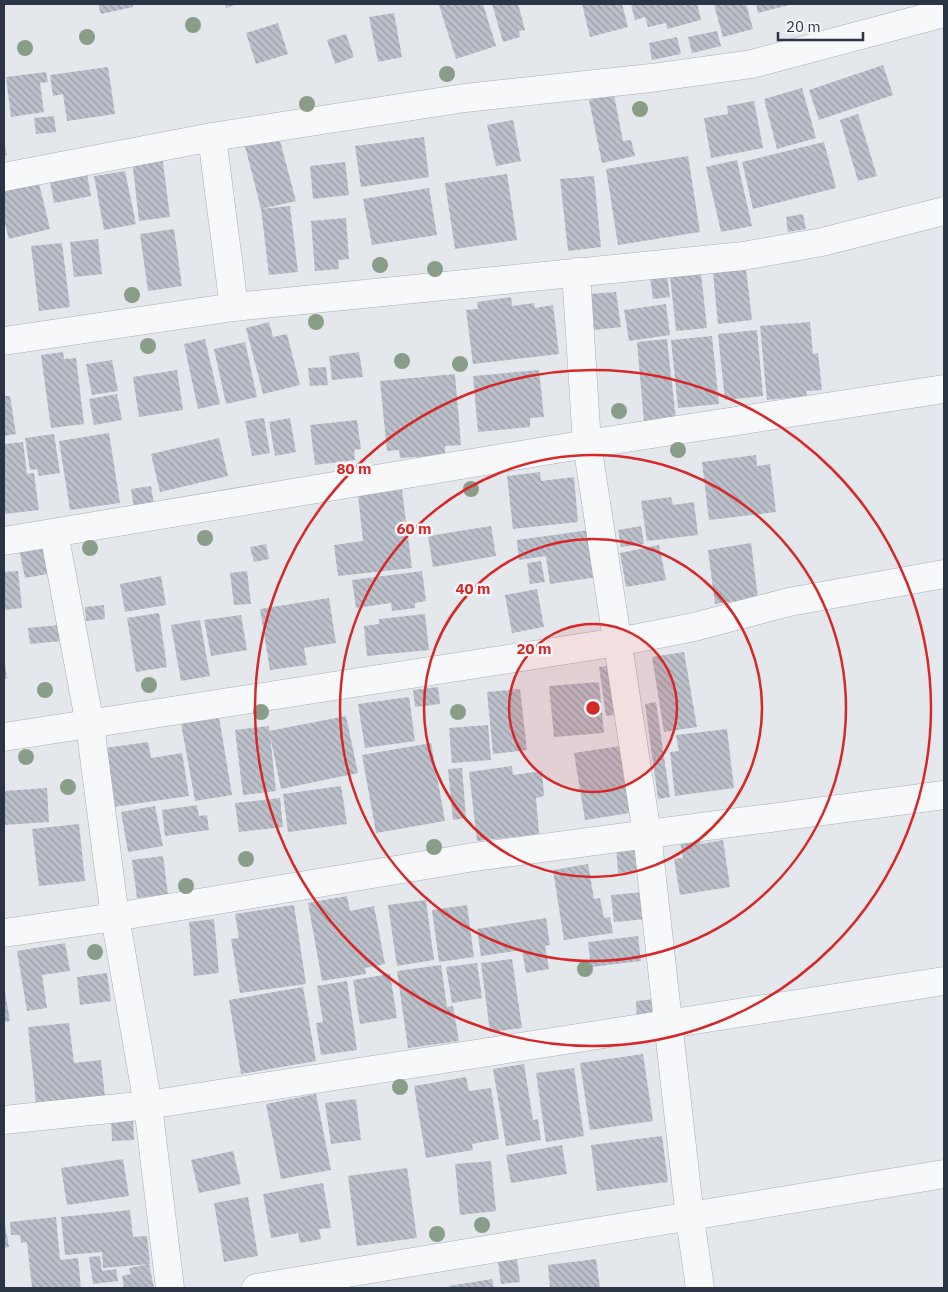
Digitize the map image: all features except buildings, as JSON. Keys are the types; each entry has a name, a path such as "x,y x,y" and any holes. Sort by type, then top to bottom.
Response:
{"street":[{"path":"4,177 212,137 465,98 651,78 752,64 944,13"},
{"path":"212,137 234,307"},
{"path":"4,342 234,307 743,256 822,242 944,211"},
{"path":"576,272 587,444 647,834 690,1218 700,1288"},
{"path":"4,541 587,444 944,389"},
{"path":"54,533 90,725 116,917 148,1105 170,1288"},
{"path":"4,737 618,642 694,627 789,602 944,574"},
{"path":"4,933 116,917 474,857 944,795"},
{"path":"4,1120 148,1105 944,981"},
{"path":"256,1288 690,1218 944,1174"}]}
